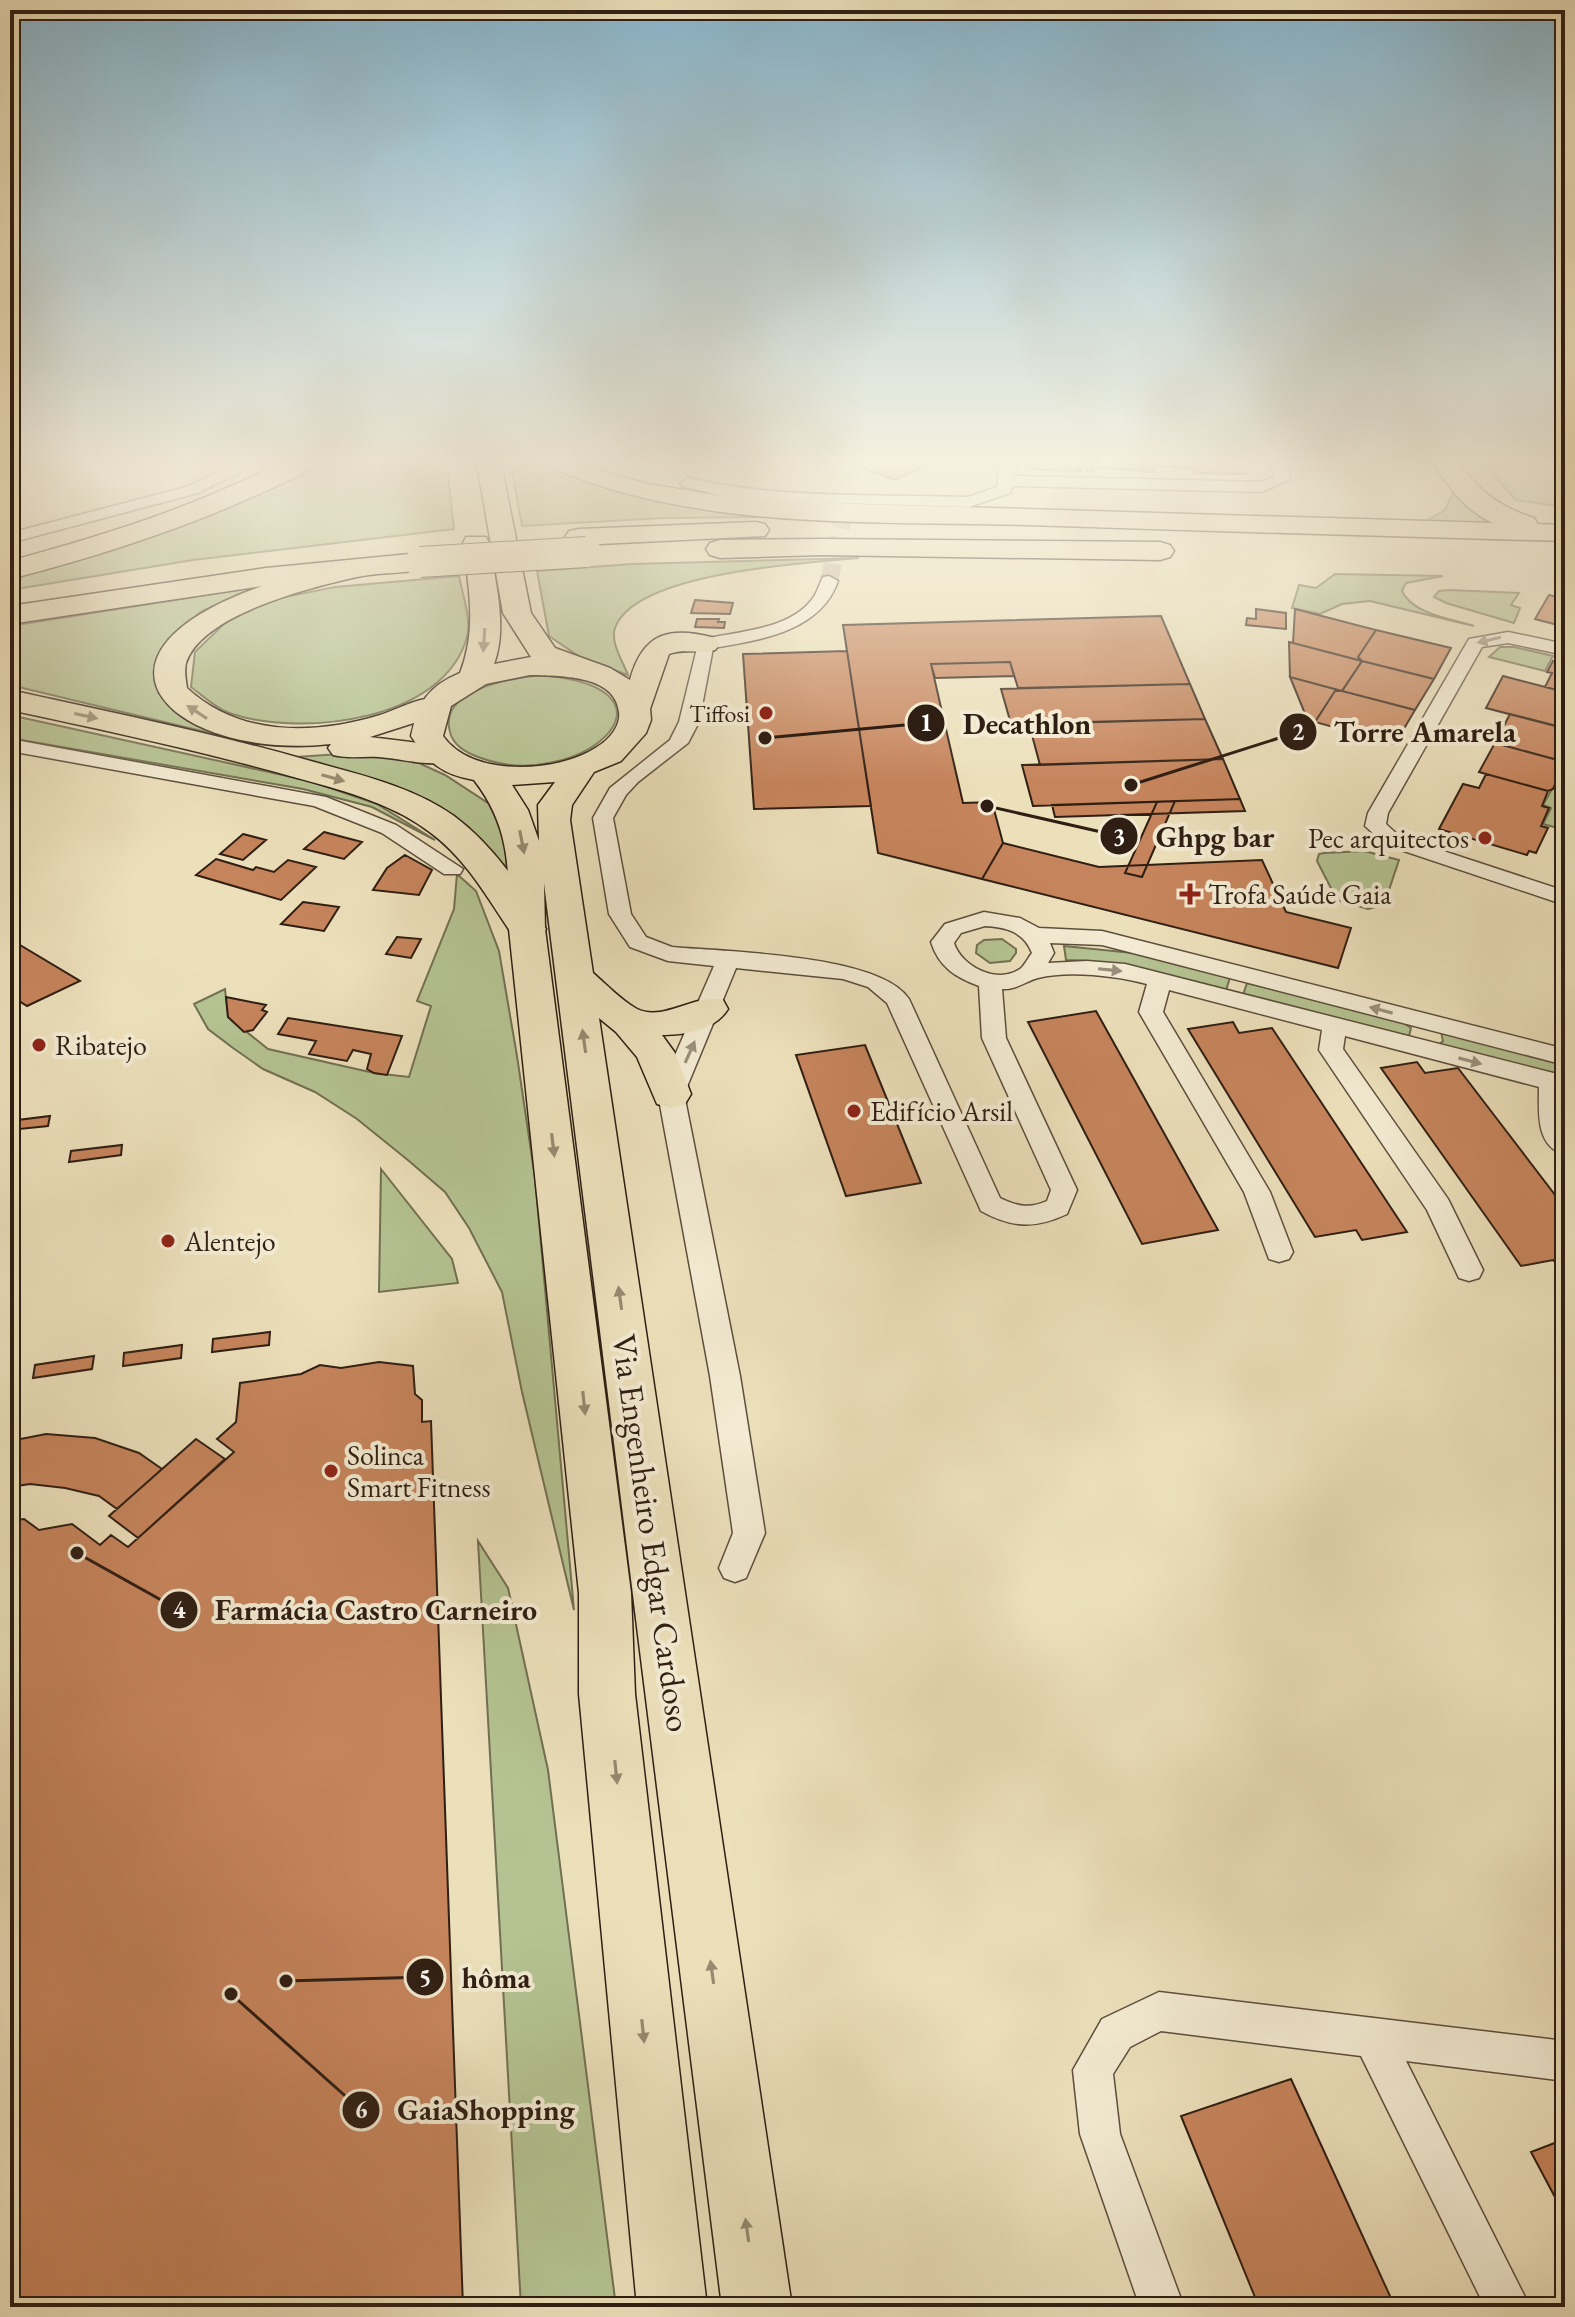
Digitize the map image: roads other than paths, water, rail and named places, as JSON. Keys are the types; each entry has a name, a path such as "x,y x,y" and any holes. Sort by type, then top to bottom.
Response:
{"highway":[{"path":"10,601 235,567"},
{"path":"362,567 238,605 200,627 183,642 170,664 171,690 191,710 223,727 268,736 321,735 361,728 393,722 434,706"},
{"path":"10,615 266,577 354,569"},
{"path":"10,700 231,748 376,791 442,823 477,858 511,900 527,929"},
{"path":"231,748 297,752 376,747 439,754"}],"main road":[{"path":"473,679 485,648 484,598 479,567"},
{"path":"508,567 517,613 544,654 618,687 627,693 635,708"},
{"path":"587,672 530,666 473,679 450,691 434,706 426,722 428,739 439,754 460,766 486,774 540,776 581,768 607,756 626,741 635,725 635,708 647,682 648,658 655,648 675,642 705,644"},
{"name":"Via Engenheiro Edgar Cardoso","path":"581,768 555,805 553,820 757,2307"},
{"name":"Via Engenheiro Edgar Cardoso","path":"486,774 510,805 524,845 527,929 605,1593 607,1694 672,2307"},
{"path":"575,978 630,1023 655,1053 671,1094"},
{"path":"630,1023 681,1022 709,1009"}],"street":[{"path":"829,581 822,598 802,615 754,635 705,644 689,722 678,743 631,778 617,792 603,818 620,914 638,942 668,954 845,972 876,982 897,999 990,1204 1012,1216 1039,1217 1058,1207 1064,1190 994,1038 990,981"},
{"path":"1563,890 1414,849 1393,841 1375,826 1378,813 1475,643 1489,636 1511,637 1565,650"},
{"path":"10,745 319,801 389,829 452,869"},
{"path":"1565,1057 1102,938 1035,935 1013,922 984,919 957,926 943,943 949,963 960,972 990,981 1006,981 1032,971 1087,968 1125,971 1558,1084 1551,1127 1565,1146"},
{"path":"1032,971 1043,953 1035,935"},
{"path":"728,961 671,1094 725,1376 749,1533 735,1568"},
{"path":"1160,980 1151,1012 1257,1192 1279,1252"},
{"path":"1418,1047 1428,1038 1423,1021"},
{"path":"1335,1025 1331,1050 1439,1206 1469,1270"},
{"path":"1162,2307 1100,2134 1093,2070 1116,2033 1159,2011 1565,2061"},
{"path":"1373,2037 1508,2307"}],"tunnel":[{"path":"829,581 832,567"}],"place":[{"name":"Tiffosi","path":"766,713"},
{"name":"Decathlon","path":"765,738"},
{"name":"Torre Amarela","path":"1131,785"},
{"name":"Ghpg bar","path":"987,806"},
{"name":"Pec arquitectos","path":"1485,838"},
{"name":"Trofa Saúde Gaia","path":"1190,894"},
{"name":"Ribatejo","path":"39,1045"},
{"name":"Edifício Arsil","path":"854,1111"},
{"name":"Alentejo","path":"168,1241"},
{"name":"Solinca Smart Fitness","path":"331,1471"},
{"name":"Farmácia Castro Carneiro","path":"77,1553"},
{"name":"hôma","path":"286,1981"},
{"name":"GaiaShopping","path":"231,1994"}]}
